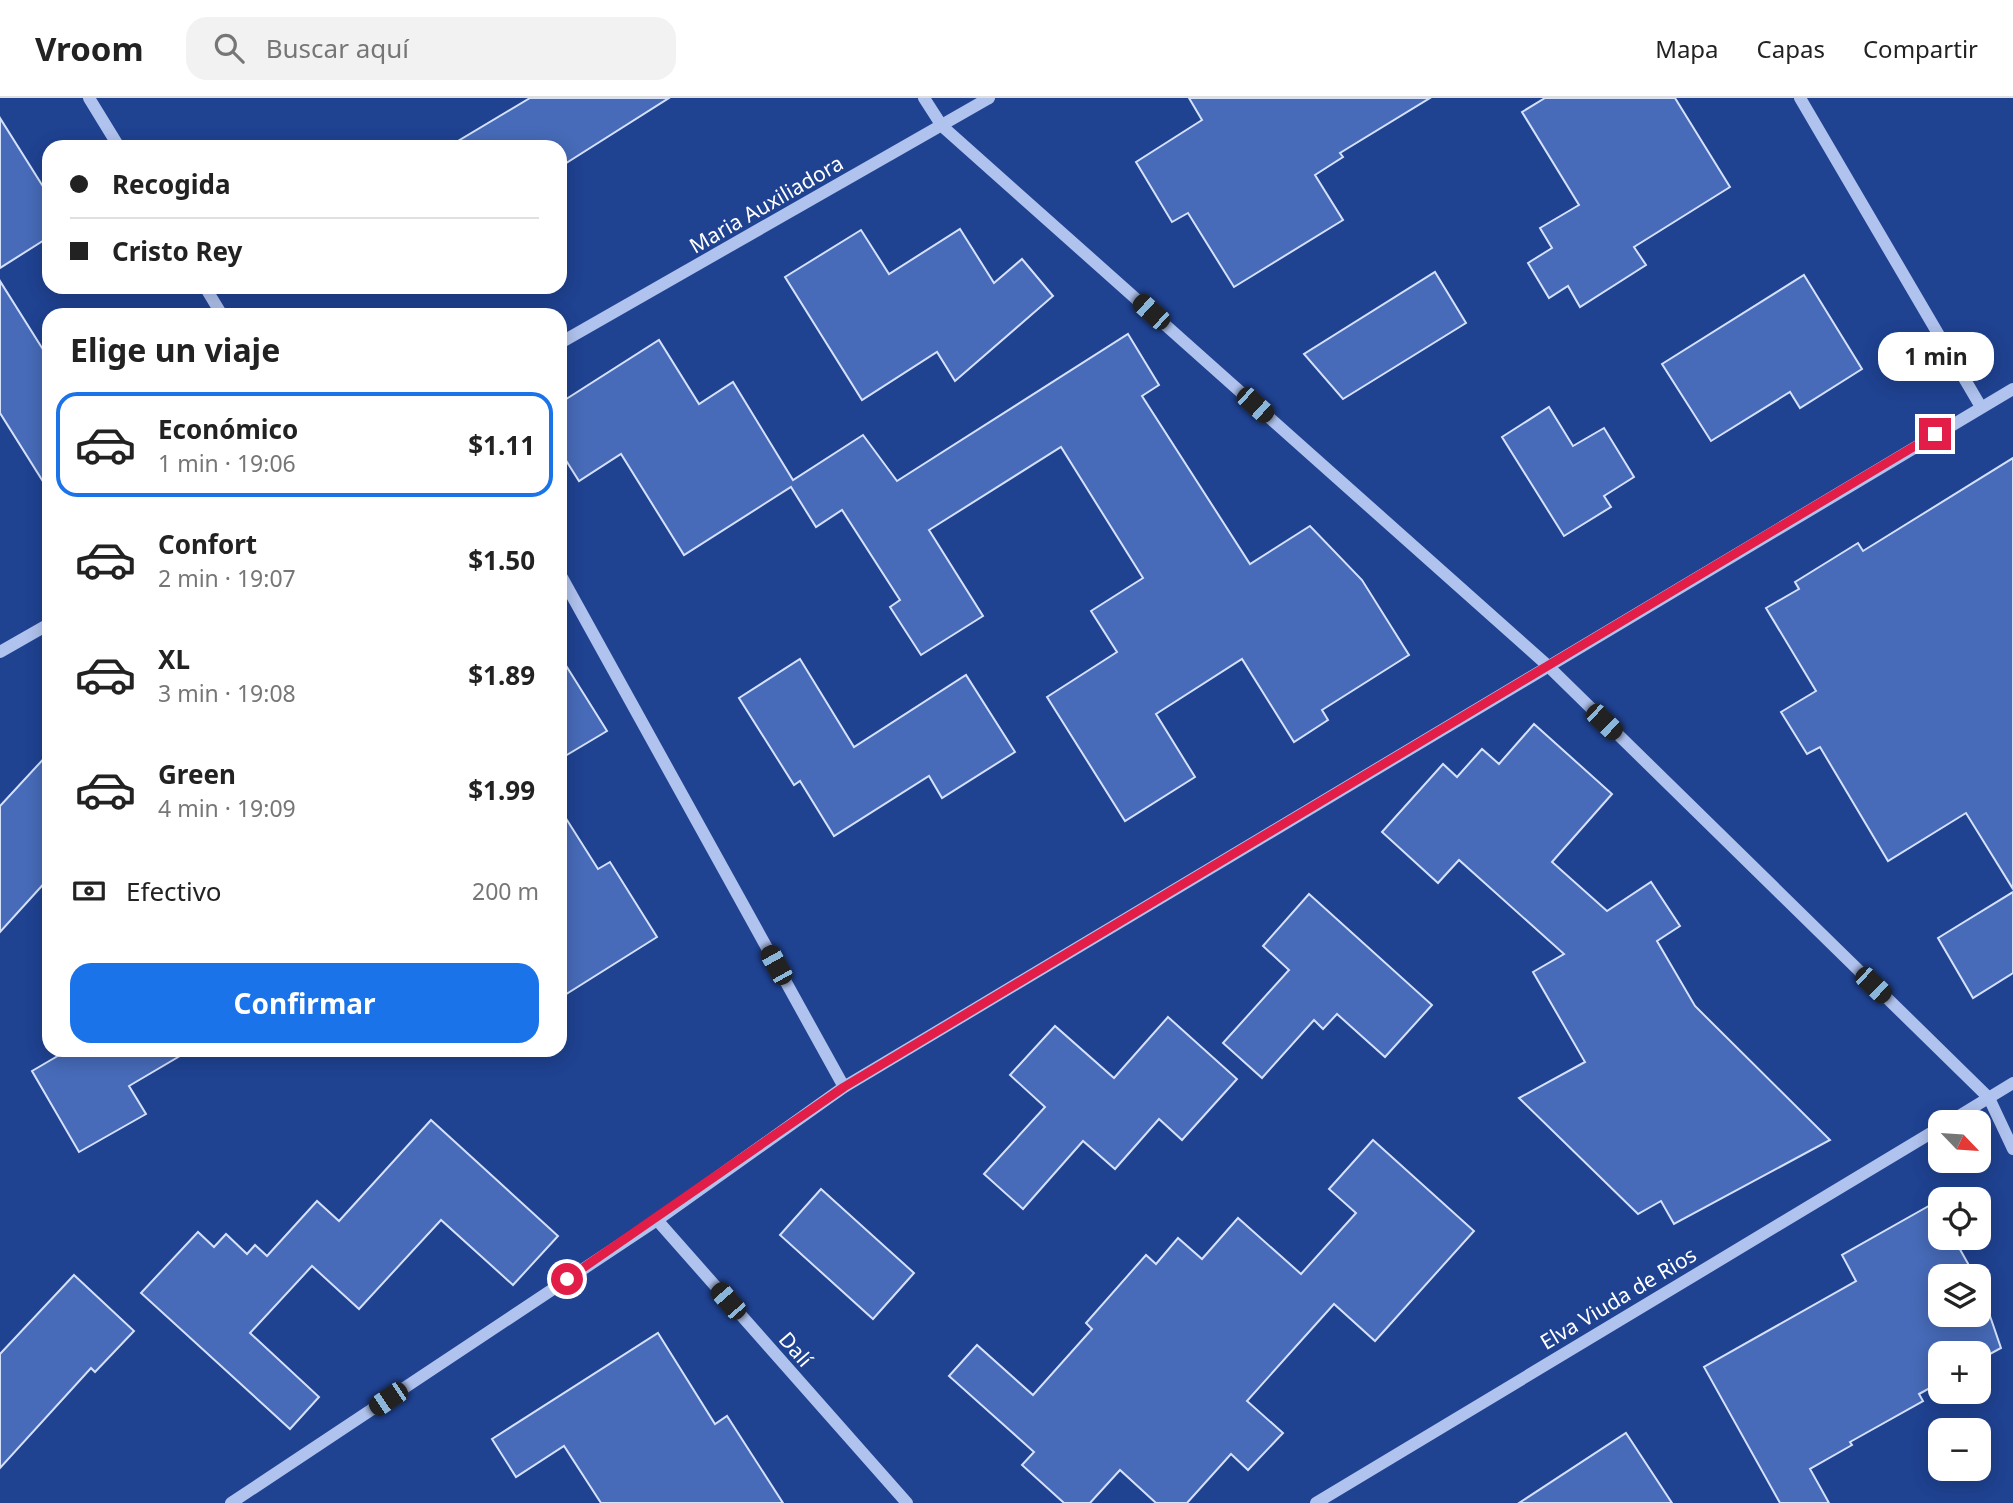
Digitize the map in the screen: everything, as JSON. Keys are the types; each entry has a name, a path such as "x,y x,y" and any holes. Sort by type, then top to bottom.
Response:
{"street":[{"path":"89,98 115,140"},
{"path":"924,98 942,126 1547,665 1989,1098 2013,1150"},
{"name":"Maria Auxiliadora","path":"567,339 989,98"},
{"path":"1800,98 1981,407"},
{"path":"231,1503 657,1220 844,1087 2013,389"},
{"path":"567,586 844,1087"},
{"path":"0,652 42,628"},
{"path":"1969,1110 2013,1083"},
{"name":"Elva Viuda de Rios","path":"1316,1503 1928,1135"},
{"name":"Dalí","path":"657,1220 906,1503"}],"building":[{"path":"530,98 669,98 567,163 567,140 460,140"},
{"path":"1189,98 1430,98 1340,153 1343,157 1315,175 1343,220 1234,287 1188,213 1172,222 1136,162 1202,120"},
{"path":"1545,98 1675,98 1730,187 1634,247 1646,265 1580,307 1568,286 1549,298 1528,263 1552,248 1540,228 1579,205 1522,112"},
{"path":"0,118 42,185 42,241 0,268"},
{"path":"960,229 994,283 1022,259 1053,296 955,381 937,352 862,400 785,277 861,230 889,274"},
{"path":"1435,272 1466,323 1343,399 1304,354"},
{"path":"1804,275 1862,369 1800,408 1790,392 1711,441 1662,364"},
{"path":"0,281 42,348 42,480 0,413"},
{"path":"1128,334 1159,385 1142,396 1250,564 1310,526 1362,580 1409,655 1322,710 1328,720 1294,742 1242,659 1156,714 1195,777 1125,821 1047,697 1117,652 1091,611 1143,578 1061,447 929,530 983,616 921,655 890,607 900,600 842,510 816,527 791,487 684,555 621,454 579,481 567,462 567,399 659,340 699,404 733,382 793,480 863,435 897,481"},
{"path":"1549,407 1573,446 1604,428 1634,477 1604,496 1611,507 1564,536 1502,437"},
{"path":"2013,458 2013,889 1966,813 1888,861 1820,747 1807,754 1781,712 1816,691 1766,608 1799,589 1795,582 1858,543 1863,551"},
{"path":"800,659 854,747 966,675 1015,752 942,798 929,776 834,836 800,781 794,785 739,698"},
{"path":"567,667 607,731 567,755"},
{"path":"1534,724 1612,794 1552,862 1607,911 1651,882 1680,926 1657,941 1695,1006 1830,1140 1674,1224 1661,1201 1638,1214 1519,1098 1585,1062 1533,972 1564,954 1459,860 1438,883 1382,832 1443,764 1457,777 1482,749 1499,764"},
{"path":"42,761 42,886 0,932 0,806"},
{"path":"567,820 598,869 610,862 657,937 567,994"},
{"path":"2013,892 2013,973 1973,998 1938,938"},
{"path":"1309,894 1432,1005 1385,1057 1337,1014 1323,1029 1314,1020 1262,1078 1223,1043 1289,970 1263,946"},
{"path":"1168,1017 1237,1079 1182,1140 1159,1119 1115,1169 1083,1141 1023,1209 984,1174 1045,1107 1010,1075 1055,1026 1114,1078"},
{"path":"56,1057 178,1057 129,1086 146,1114 79,1152 32,1071"},
{"path":"431,1120 558,1236 513,1285 441,1220 359,1309 312,1266 250,1333 319,1397 290,1429 141,1293 198,1232 214,1247 226,1234 247,1254 255,1245 267,1256 317,1201 339,1221"},
{"path":"1373,1140 1474,1231 1375,1341 1334,1304 1247,1401 1283,1433 1248,1470 1231,1454 1187,1503 1156,1503 1120,1470 1090,1503 1064,1503 1022,1465 1034,1452 949,1376 977,1345 1033,1395 1092,1329 1086,1323 1146,1255 1156,1264 1178,1238 1202,1259 1238,1218 1301,1274 1356,1213 1329,1189"},
{"path":"821,1189 914,1273 873,1319 780,1235"},
{"path":"1928,1206 1928,1250 1960,1250 1968,1264 1928,1264 1928,1327 1991,1327 1991,1319 2001,1348 1991,1353 1991,1341 1928,1341 1928,1389 1919,1394 1923,1401 1850,1442 1852,1445 1810,1469 1829,1503 1780,1503 1704,1367 1856,1281 1842,1255"},
{"path":"74,1275 134,1331 95,1372 91,1368 0,1468 0,1354"},
{"path":"658,1333 715,1424 727,1416 783,1503 601,1503 564,1446 516,1477 492,1439"},
{"path":"1626,1433 1672,1503 1519,1503"}],"route":[{"path":"567,1279 657,1220 844,1087 1935,434"}]}
